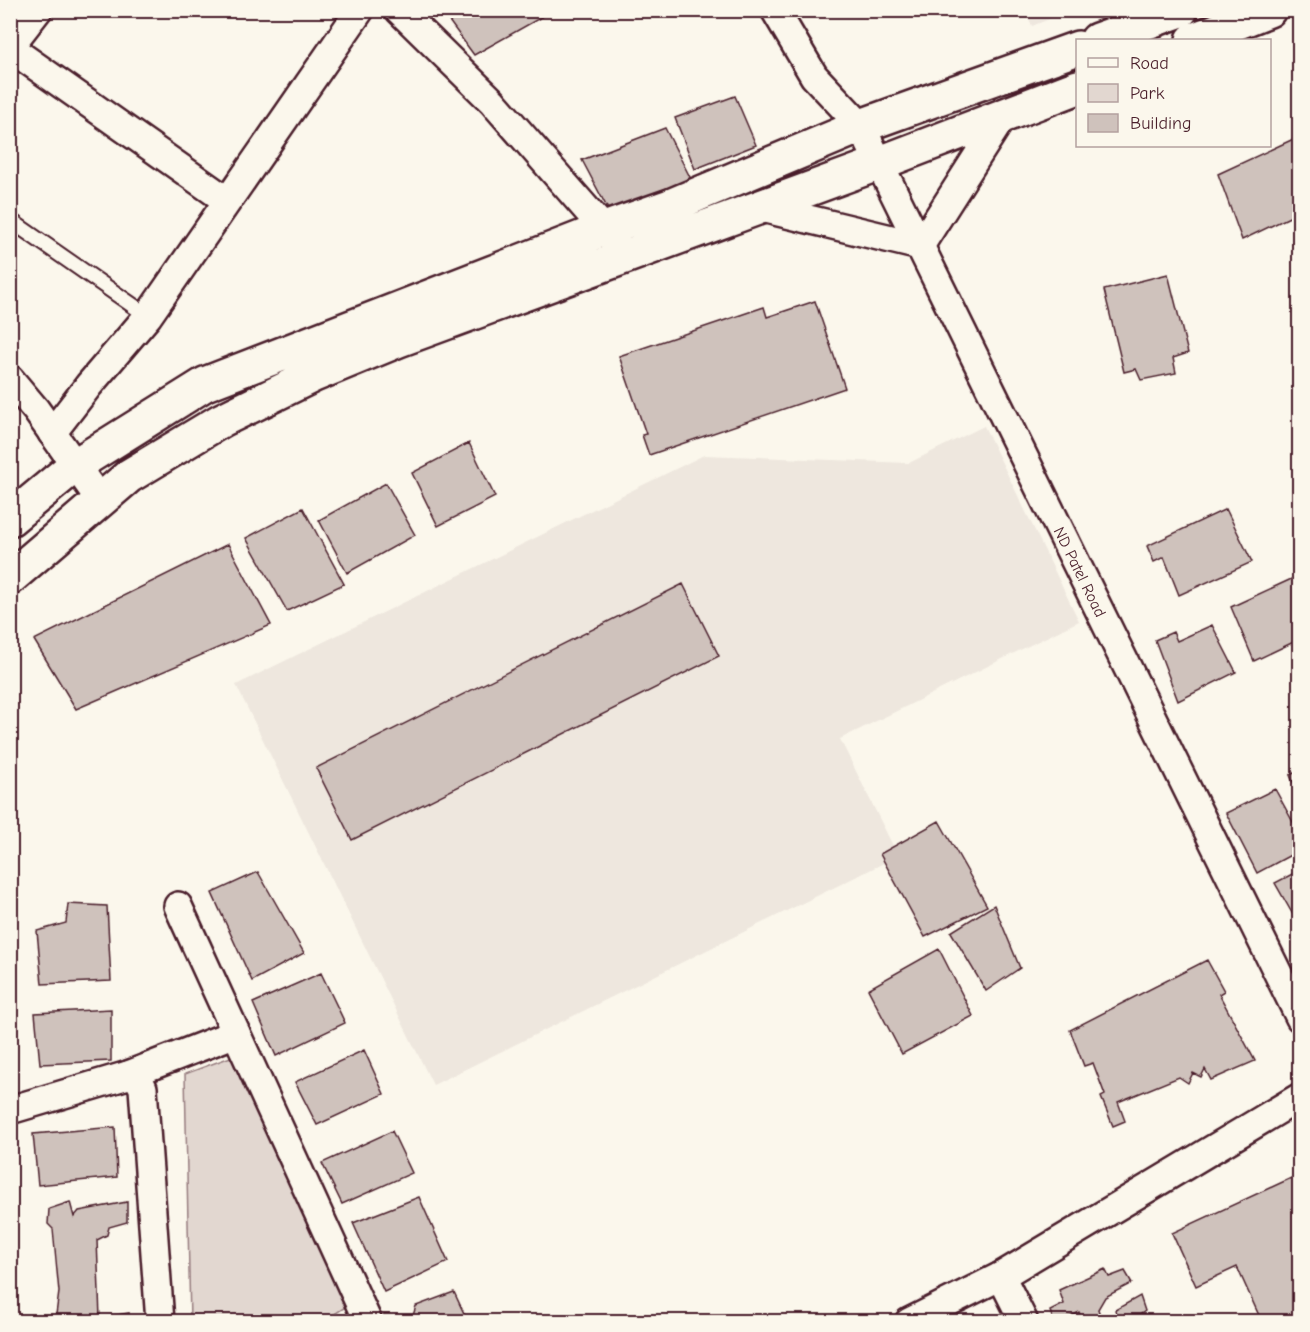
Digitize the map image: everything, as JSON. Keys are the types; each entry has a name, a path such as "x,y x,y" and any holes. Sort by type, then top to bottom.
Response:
{"highway":[{"path":"1100,39 1180,10"},
{"path":"1196,39 1269,10"},
{"path":"10,519 74,466 205,384 604,229 670,206 861,126 1076,48"},
{"path":"10,578 129,476 222,420 314,375 399,340 880,163 1076,87"}],"street":[{"path":"38,10 10,47 226,200"},
{"path":"52,433 89,385 148,316 226,200 277,133 360,10"},
{"path":"399,10 492,101 627,257"},
{"name":"ND Patel Road","path":"775,10 814,76 861,126 1299,1018"},
{"path":"758,207 920,246 1003,116"},
{"path":"10,379 100,500"},
{"path":"178,906 368,1322"},
{"path":"10,1110 128,1076 236,1033"},
{"path":"128,1076 138,1078 144,1088 160,1322"},
{"path":"909,1322 1000,1276 1299,1097"},
{"path":"1000,1276 1024,1322"}],"lane":[{"path":"10,220 148,316"}],"shaded area":[{"path":"1026,11 1069,11 1032,26"},
{"path":"984,426 1079,621 840,739 898,856 433,1085 236,685 704,455 909,463"}],"green space":[{"path":"244,1052 353,1302 324,1321 190,1321 185,1074"}],"building":[{"path":"441,10 554,10 474,55"},
{"path":"735,96 756,145 695,169 675,118"},
{"path":"665,128 694,185 610,213 582,160"},
{"path":"1300,136 1300,212 1242,240 1218,174"},
{"path":"1168,274 1188,353 1173,358 1176,373 1141,380 1136,369 1124,372 1104,290"},
{"path":"815,301 845,388 649,455 642,435 646,434 619,356 764,307 767,317"},
{"path":"469,443 495,497 438,526 412,473"},
{"path":"386,483 415,535 347,573 319,520"},
{"path":"303,508 344,584 287,611 246,538"},
{"path":"1226,509 1252,562 1179,595 1164,557 1154,562 1147,546"},
{"path":"228,544 271,625 76,709 34,640"},
{"path":"1298,576 1300,639 1254,661 1231,607"},
{"path":"683,584 719,656 352,840 316,768"},
{"path":"1212,625 1236,672 1178,701 1155,640 1173,632 1177,641"},
{"path":"1300,770 1300,799 1290,775"},
{"path":"1275,789 1300,835 1300,850 1257,873 1226,813"},
{"path":"939,821 987,906 925,937 880,854"},
{"path":"1300,870 1300,927 1275,883"},
{"path":"258,872 304,953 252,981 212,893"},
{"path":"68,904 107,906 111,981 42,984 37,931 66,923"},
{"path":"994,905 1020,968 986,991 951,932"},
{"path":"939,949 973,1016 902,1054 868,989"},
{"path":"1207,960 1224,991 1219,994 1255,1061 1211,1080 1205,1069 1201,1077 1193,1073 1188,1083 1179,1077 1118,1102 1125,1121 1113,1126 1101,1097 1105,1095 1093,1063 1084,1066 1070,1030"},
{"path":"321,973 345,1023 276,1056 253,1003"},
{"path":"111,1009 111,1061 40,1064 35,1013"},
{"path":"364,1050 384,1094 317,1125 295,1082"},
{"path":"115,1127 117,1177 38,1185 33,1134"},
{"path":"392,1131 412,1173 342,1204 322,1163"},
{"path":"1300,1174 1300,1322 1262,1322 1237,1267 1196,1286 1172,1233"},
{"path":"419,1197 448,1262 384,1292 353,1223"},
{"path":"70,1202 74,1217 79,1211 127,1202 127,1222 109,1227 107,1235 97,1240 100,1318 129,1313 129,1322 55,1322 59,1292 53,1229 48,1224 49,1209"},
{"path":"1105,1269 1109,1277 1125,1271 1132,1283 1105,1297 1098,1309 1102,1322 1083,1322 1079,1312 1062,1322 1054,1322 1050,1311 1064,1304 1059,1290"},
{"path":"454,1292 468,1322 411,1322 416,1306"},
{"path":"1140,1296 1145,1311 1130,1322 1121,1322 1115,1310"}]}
